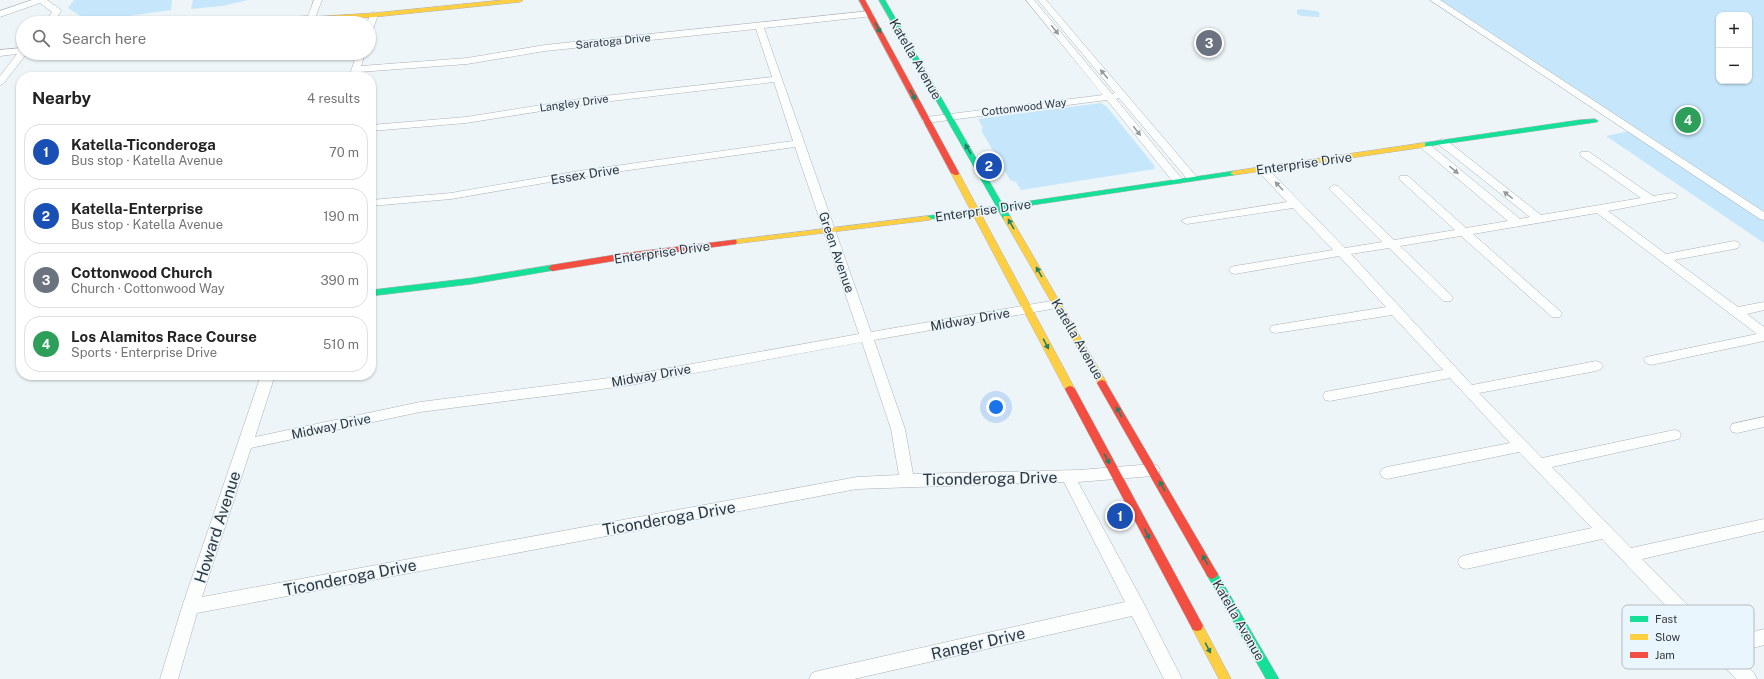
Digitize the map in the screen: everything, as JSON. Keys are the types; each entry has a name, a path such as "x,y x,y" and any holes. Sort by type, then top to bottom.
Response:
{"main road":[{"path":"358,16 520,0"},
{"name":"Katella Avenue","path":"862,0 1225,679"},
{"name":"Katella Avenue","path":"882,0 1273,679"},
{"name":"Enterprise Drive","path":"376,292 472,281 626,256 975,212 1178,180 1594,121"}],"street":[{"path":"0,14 41,0 57,11 54,16"},
{"path":"312,16 318,0"},
{"path":"1030,0 1178,180"},
{"path":"1042,0 1192,178"},
{"path":"1434,0 1764,217"},
{"path":"0,6 21,7"},
{"name":"Saratoga Drive","path":"363,72 467,60 545,48 870,14"},
{"name":"Green Avenue","path":"759,26 898,429 906,480"},
{"path":"0,46 16,45"},
{"path":"0,53 16,52"},
{"path":"0,82 17,60"},
{"path":"354,72 359,60"},
{"name":"Langley Drive","path":"376,128 466,120 586,101 777,79"},
{"name":"Cottonwood Way","path":"926,120 1122,95"},
{"path":"1442,142 1539,219"},
{"name":"Essex Drive","path":"376,203 450,196 579,174 799,143"},
{"path":"1424,145 1518,222"},
{"path":"1585,154 1651,200"},
{"path":"1262,169 1342,252 1539,464 1676,605"},
{"path":"1404,178 1462,232 1556,314"},
{"path":"1334,188 1447,298"},
{"path":"1235,270 1672,196"},
{"path":"1187,221 1296,204"},
{"path":"1599,209 1764,333"},
{"path":"1664,258 1734,245"},
{"name":"Midway Drive","path":"245,444 420,407 625,381 1057,304"},
{"path":"1736,312 1764,306"},
{"path":"1276,330 1395,310"},
{"path":"1651,360 1764,337"},
{"path":"1469,390 1596,366"},
{"path":"1330,396 1453,373"},
{"name":"Howard Avenue","path":"169,679 190,607 266,380"},
{"path":"1737,428 1764,422"},
{"path":"1539,464 1674,435"},
{"path":"1387,473 1522,446"},
{"name":"Ticonderoga Drive","path":"190,607 857,483 906,480 1115,474 1153,470"},
{"path":"1068,476 1173,679"},
{"path":"1628,555 1764,525"},
{"path":"1466,562 1605,532"},
{"name":"Ranger Drive","path":"818,679 1137,607"},
{"path":"1754,640 1764,638"},
{"path":"1738,669 1748,679"}],"shaded area":[{"path":"74,0 172,0 171,10 129,16 80,16 68,8"},
{"path":"193,0 248,0 222,6 191,9"},
{"path":"1431,0 1764,0 1764,243 1606,136 1629,131"},
{"path":"1301,9 1316,11 1320,13 1319,17 1301,16 1297,14 1297,10"},
{"path":"1101,103 1107,107 1154,165 1155,169 1021,190 1016,182 1010,180 981,130 983,128 978,119"}],"traffic: fast":[{"path":"882,0 1007,218"},
{"path":"1422,145 1579,122 1595,121"},
{"path":"927,218 1234,173"},
{"path":"376,292 472,281 552,268"},
{"path":"1212,574 1273,679"}],"traffic: slow":[{"path":"358,16 520,0"},
{"path":"1234,173 1422,145"},
{"path":"955,173 1070,389"},
{"path":"733,242 927,218"},
{"path":"1007,218 1102,383"},
{"path":"1197,626 1225,679"}],"traffic: jam":[{"path":"862,0 955,173"},
{"path":"552,268 626,256 733,242"},
{"path":"1102,383 1212,574"},
{"path":"1070,389 1197,626"}],"place":[{"name":"Cottonwood Church","path":"1209,43"},
{"name":"Los Alamitos Race Course","path":"1688,120"},
{"name":"Katella-Enterprise","path":"989,166"},
{"name":"Katella-Ticonderoga","path":"1120,516"}]}
